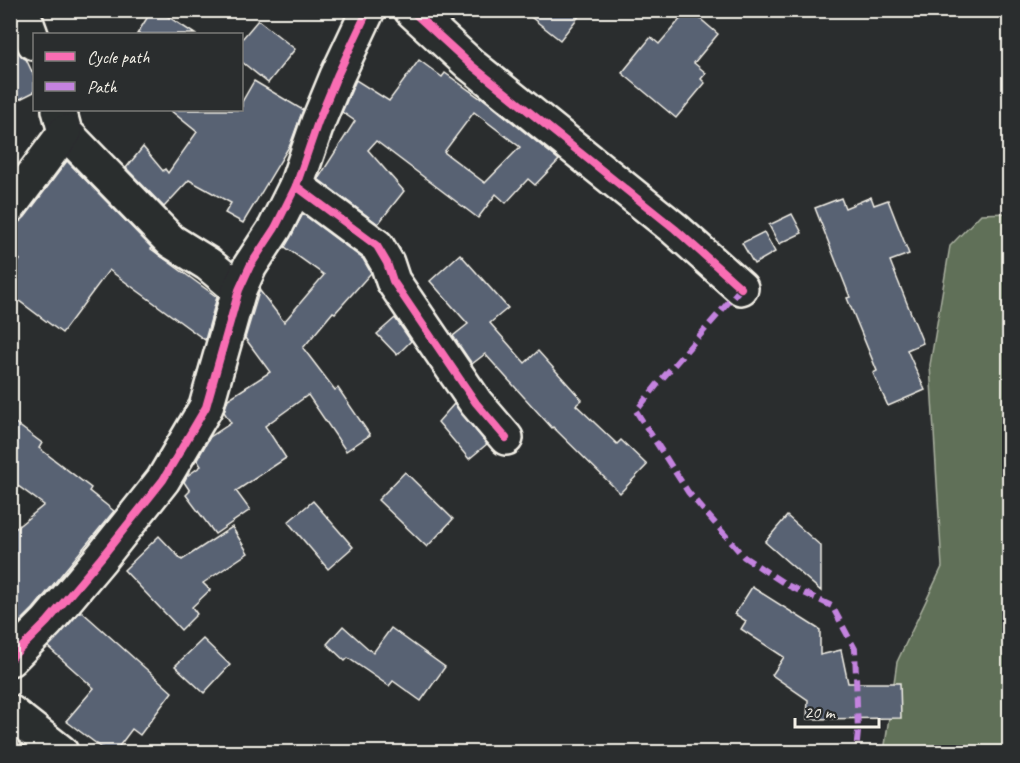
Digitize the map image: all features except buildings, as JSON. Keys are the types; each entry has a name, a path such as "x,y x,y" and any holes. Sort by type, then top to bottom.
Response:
{"street":[{"path":"22,10 33,40"},
{"path":"10,659 47,622 163,480 206,407 239,290 250,266 276,228 296,186 318,122 368,10"},
{"path":"411,10 471,65 675,229 741,288"},
{"path":"10,206 62,121 171,241 208,264 239,290"},
{"path":"296,186 377,246 387,263 393,281 476,403 506,438"},
{"path":"10,712 61,753"}],"green space":[{"path":"1009,213 1009,752 884,752 897,662 942,567 930,365 950,246 981,214"}],"marked path":[{"path":"741,288 636,411 688,492 744,557 787,585 832,606 855,649 858,732 856,752"}],"cycle path":[{"path":"10,659 47,622 163,480 206,407 239,290 250,266 275,228 296,186 318,122 368,10"},
{"path":"411,10 471,65 675,229 741,288"},
{"path":"296,186 377,246 387,263 393,281 476,403 506,438"}]}
